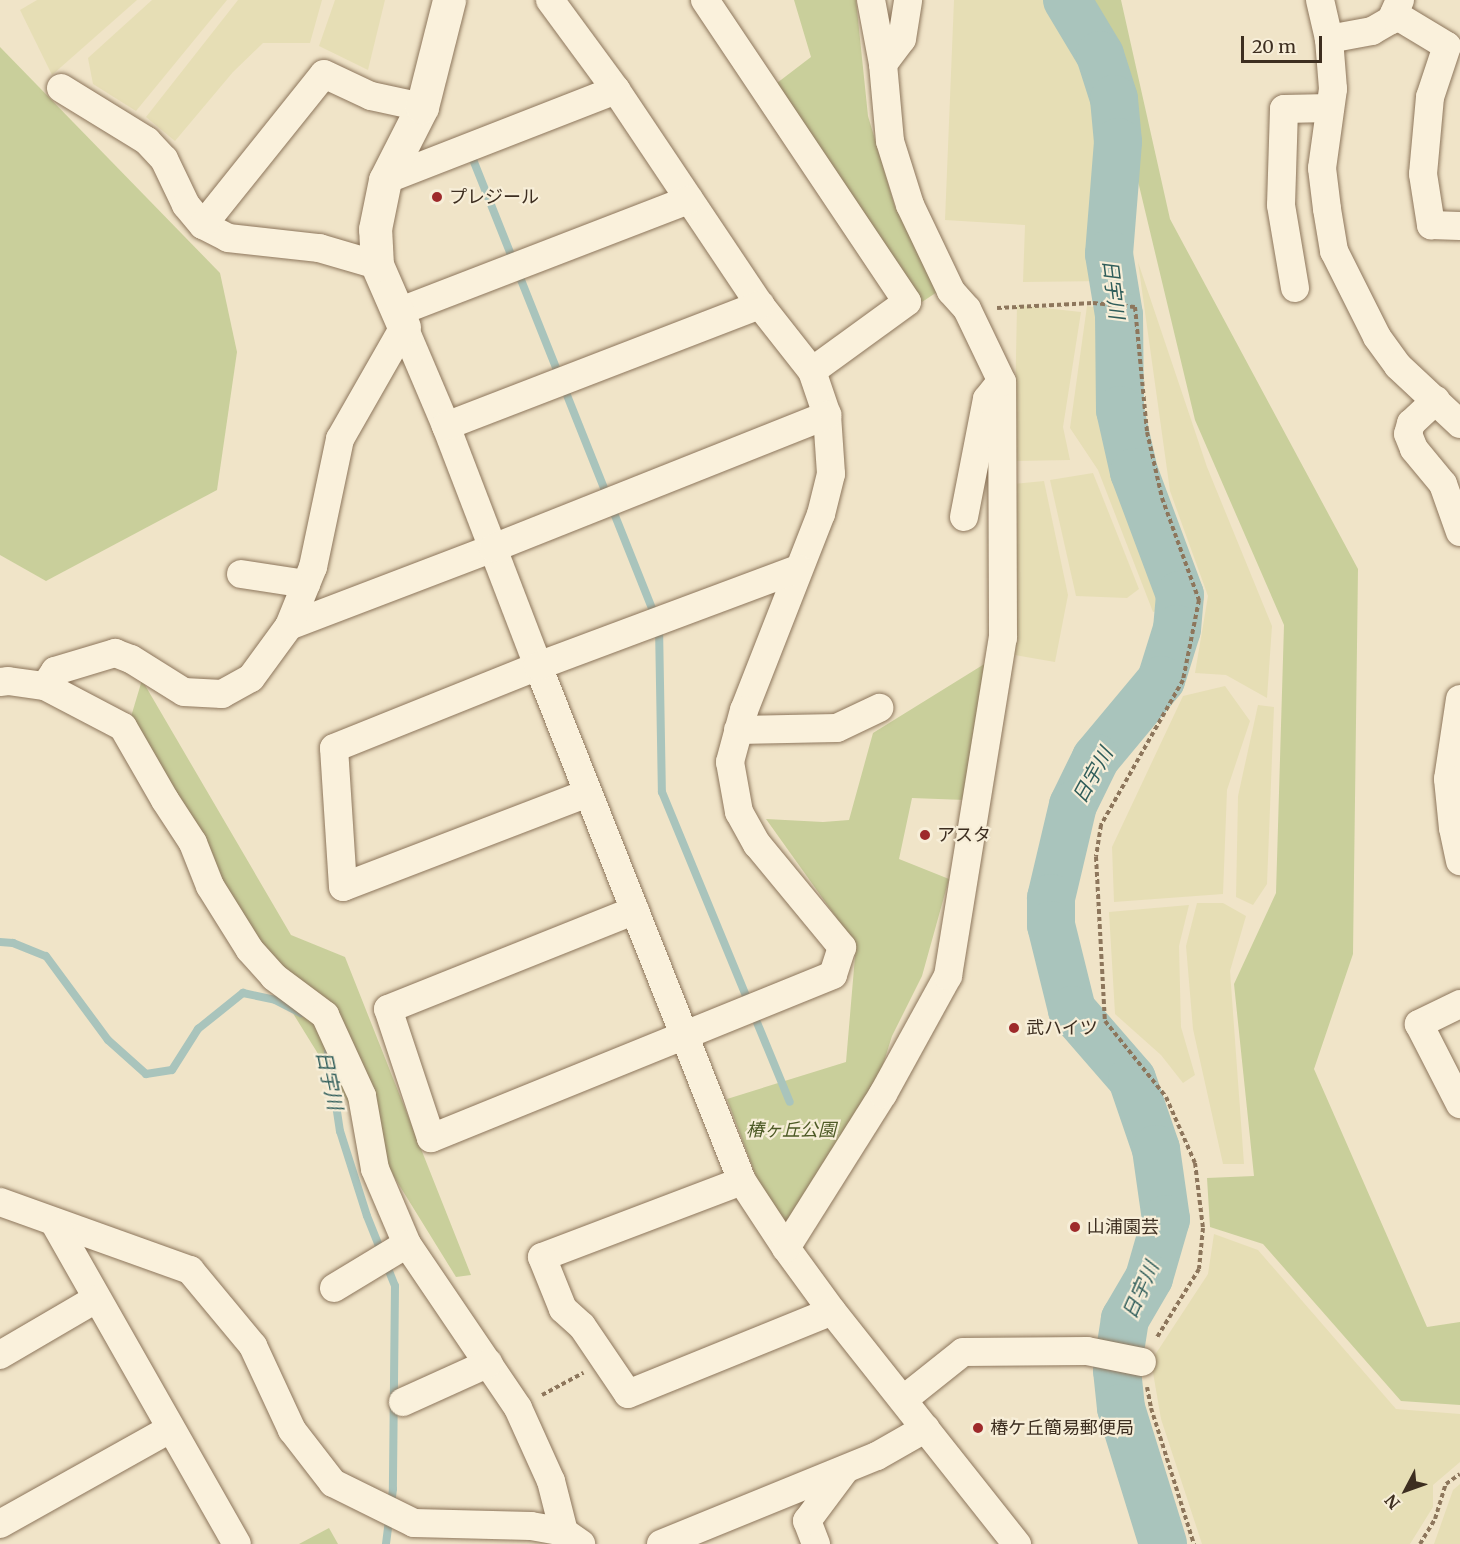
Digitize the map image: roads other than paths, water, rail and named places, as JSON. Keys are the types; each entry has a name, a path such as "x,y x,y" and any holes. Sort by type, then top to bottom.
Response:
{"street":[{"path":"449,0 422,107 385,180 375,229 377,265 446,426 683,1038 742,1181 786,1248 832,1311 1017,1544"},
{"path":"550,0 616,90 760,305 812,371 827,415 831,474 821,514 738,730 730,762 739,812 757,844 842,947 833,975 683,1038 431,1138 388,1009 635,910"},
{"path":"705,0 907,302 812,371"},
{"path":"786,1248 883,1094 948,976 1003,638 1002,382 967,309 951,291 910,206 890,141 883,64 871,0"},
{"path":"883,64 902,39 908,0"},
{"path":"1320,0 1329,39 1333,89 1322,168 1334,251 1377,337 1398,366 1451,409"},
{"path":"1329,39 1372,31 1391,20 1397,7 1447,46 1430,97 1423,174 1431,225 1460,226"},
{"path":"203,225 324,74 371,96 422,107"},
{"path":"61,88 147,141 164,159 186,205 203,225 228,238 319,248 377,265"},
{"path":"385,180 616,90"},
{"path":"1295,288 1281,205 1284,110 1330,108"},
{"path":"45,686 55,671 115,653 131,659 184,692 222,694 251,678 289,626 313,567 340,439 401,320 514,267 689,200"},
{"path":"446,426 760,305"},
{"path":"964,517 987,399 1002,382"},
{"path":"1451,409 1411,423 1408,434 1414,449 1443,484 1460,532"},
{"path":"289,626 493,548 827,415"},
{"path":"588,793 343,887 334,748 538,666 798,569"},
{"path":"241,574 306,584"},
{"path":"0,682 45,686 123,727 193,843 210,886 250,950 274,976 326,1015 362,1096 375,1169 403,1246 489,1363 518,1408 551,1481 572,1538 414,1523 333,1483 292,1430 253,1346 190,1270 0,1202"},
{"path":"1459,857 1452,828 1448,779 1460,699"},
{"path":"738,730 837,728 879,708"},
{"path":"1460,1004 1419,1024 1460,1104"},
{"path":"742,1181 542,1257 563,1309 582,1326 628,1394 832,1311"},
{"path":"54,1222 237,1544"},
{"path":"334,1288 403,1246"},
{"path":"0,1355 96,1299"},
{"path":"904,1399 963,1352 1087,1352 1142,1362"},
{"path":"403,1402 489,1363"},
{"path":"661,1544 877,1456 926,1428"},
{"path":"0,1524 170,1429"},
{"path":"816,1544 807,1521 845,1470"}],"waterway":[{"name":"日宇川","path":"1067,0 1100,55 1114,99 1118,142 1109,254 1119,315 1120,410 1134,472 1180,595 1177,629 1161,680 1096,758 1073,805 1051,898 1051,925 1072,1010 1132,1079 1156,1149 1166,1219 1149,1278 1125,1319 1117,1370 1121,1408 1163,1544"},
{"path":"472,157 659,626 662,792 790,1102"},
{"name":"日宇川","path":"0,942 13,943 46,956 108,1040 146,1074 172,1070 198,1029 243,993 275,1000 301,1013"},
{"name":"日宇川","path":"328,1052 340,1131 367,1216 395,1286 393,1489 386,1544"}],"place":[{"name":"プレジール","path":"437,197"},
{"name":"アスタ","path":"925,835"},
{"name":"武ハイツ","path":"1014,1028"},
{"name":"山浦園芸","path":"1075,1227"},
{"name":"椿ケ丘簡易郵便局","path":"978,1428"}],"park label":[{"name":"椿ヶ丘公園","path":"791,1130"}]}
